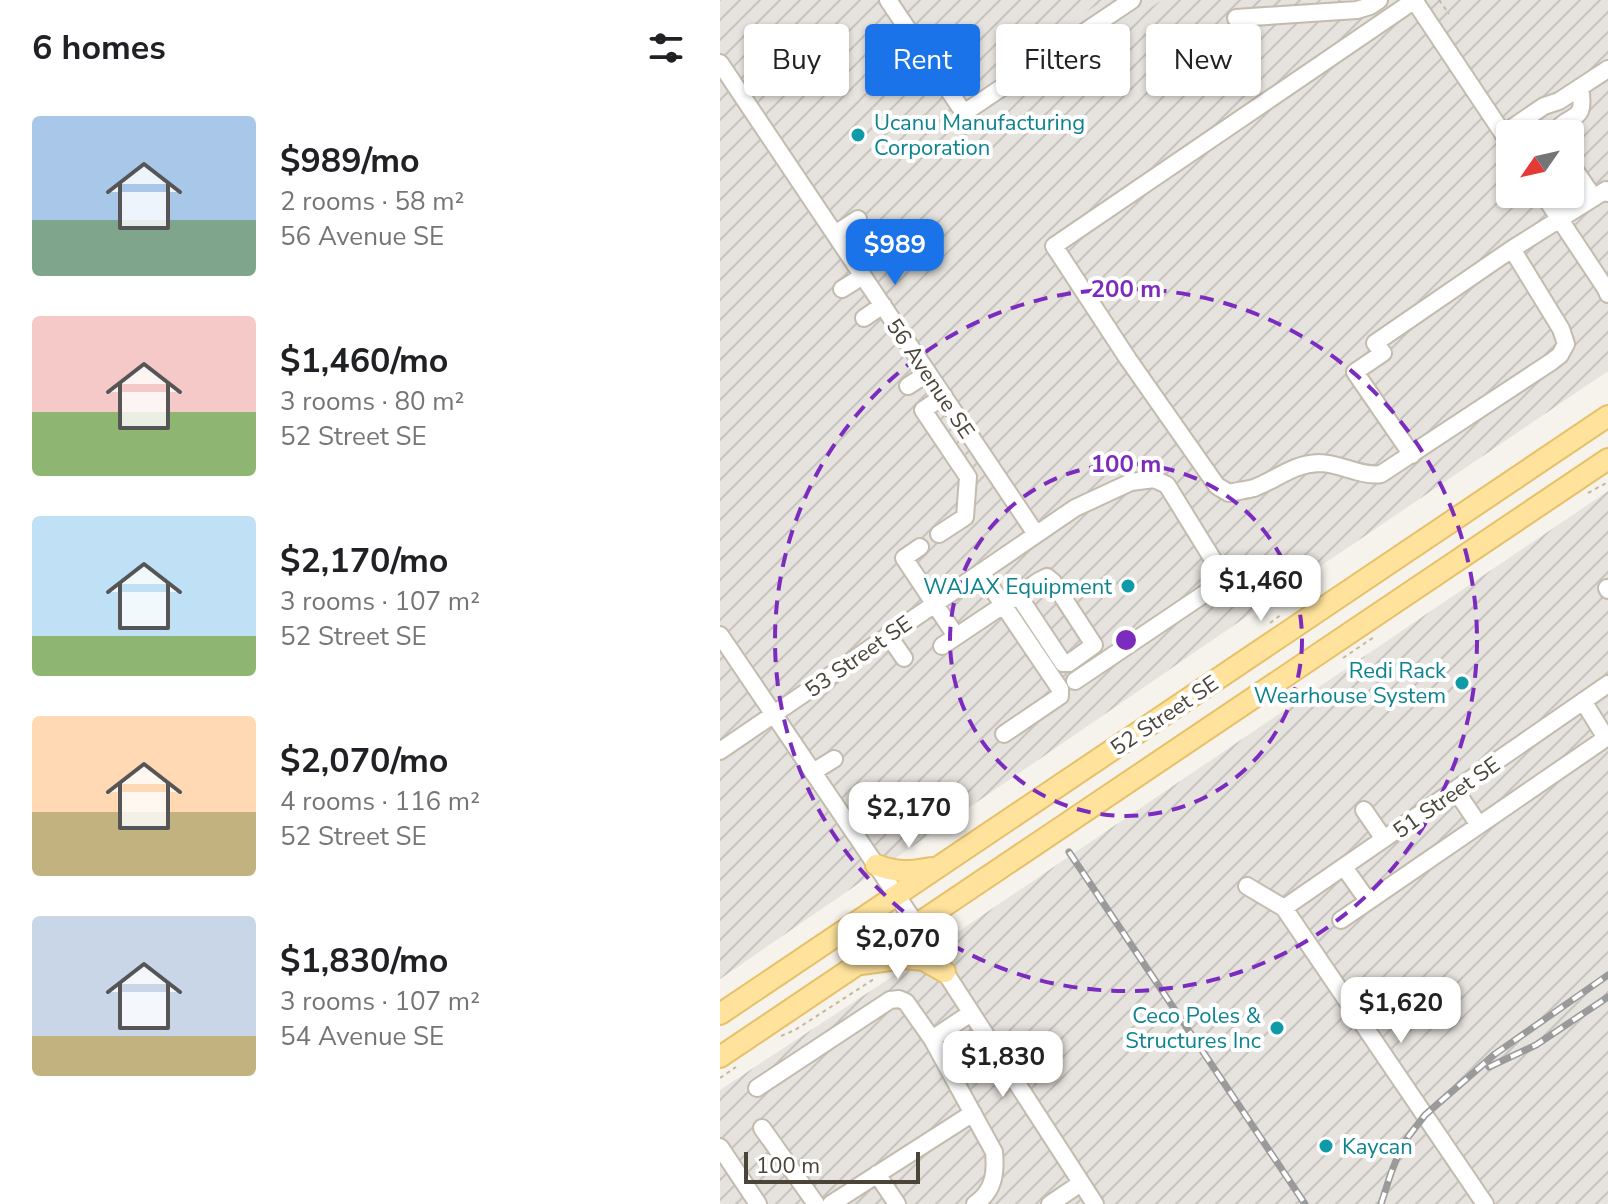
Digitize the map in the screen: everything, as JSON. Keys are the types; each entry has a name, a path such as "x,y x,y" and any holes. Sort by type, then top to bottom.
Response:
{"main road":[{"name":"52 Street SE","path":"720,1014 1608,416"},
{"name":"52 Street SE","path":"720,1057 1608,459"},
{"path":"876,865 906,873 939,867"},
{"path":"857,964 905,958 924,960 945,972"}],"street":[{"path":"888,0 964,113 1132,0"},
{"path":"1236,18 1357,10 1379,0"},
{"path":"1496,122 1420,2 1054,246 1217,486 1229,493 1254,488 1295,466 1320,463 1372,476 1381,474 1560,355 1566,344 1561,329 1512,249"},
{"name":"56 Avenue SE","path":"720,63 1036,534"},
{"path":"1528,120 1544,106 1559,101 1608,69"},
{"path":"1569,120 1580,112 1583,104 1580,87"},
{"path":"1412,455 1355,372 1383,353 1375,343 1512,249 1601,195 1584,177"},
{"path":"1552,208 1607,291"},
{"path":"835,234 858,219"},
{"path":"842,289 881,251"},
{"path":"864,318 883,305"},
{"path":"908,386 928,373"},
{"path":"939,534 965,517 968,477 923,410 944,396"},
{"path":"968,477 989,464"},
{"name":"53 Street SE","path":"720,751 1075,508 1131,482 1154,479 1167,485 1220,571 1219,584 1075,681"},
{"path":"920,547 904,558 956,636"},
{"path":"981,572 1060,689 1060,696 1004,734"},
{"path":"942,646 1018,595 1047,577 1061,593 1094,645 1069,663 1063,663 1018,595"},
{"path":"720,635 897,895 1095,1204"},
{"path":"888,635 904,658"},
{"name":"51 Street SE","path":"1284,908 1608,684"},
{"path":"1341,920 1606,738 1583,701"},
{"path":"813,772 834,759"},
{"path":"1456,791 1479,825"},
{"path":"1364,810 1384,839"},
{"path":"1344,867 1368,901"},
{"path":"1247,886 1284,908 1485,1204"},
{"path":"757,1088 890,1000 906,1002 932,1039 994,1152 992,1186 984,1198 975,1204"},
{"path":"932,1039 971,1013"},
{"path":"831,1204 851,1199 877,1174 973,1113"},
{"path":"762,1128 816,1204"},
{"path":"720,1147 758,1204"},
{"path":"877,1174 897,1204"},
{"path":"1050,1204 1081,1183"}],"path":[{"path":"1439,0 1449,14"},
{"path":"772,1040 795,1030 880,976"},
{"path":"720,1078 743,1061"}],"shaded area":[{"path":"720,0 1608,0 1608,371 720,979"},
{"path":"1104,0 1162,0 1126,24 1069,24"},
{"path":"996,73 996,89 989,78"},
{"path":"996,92 996,96 1020,96 965,133 955,119"},
{"path":"1608,491 1608,1204 720,1204 720,1090"}],"railway":[{"path":"1069,852 1305,1204"},
{"path":"1381,1204 1399,1153 1425,1115 1495,1054 1608,975"},
{"path":"1489,1067 1536,1045 1608,997"}],"place":[{"name":"Ucanu Manufacturing Corporation","path":"858,135"},
{"name":"WAJAX Equipment","path":"1128,586"},
{"name":"Redi Rack Wearhouse System","path":"1462,683"},
{"name":"Ceco Poles & Structures Inc","path":"1277,1028"},
{"name":"Kaycan","path":"1326,1146"}]}
